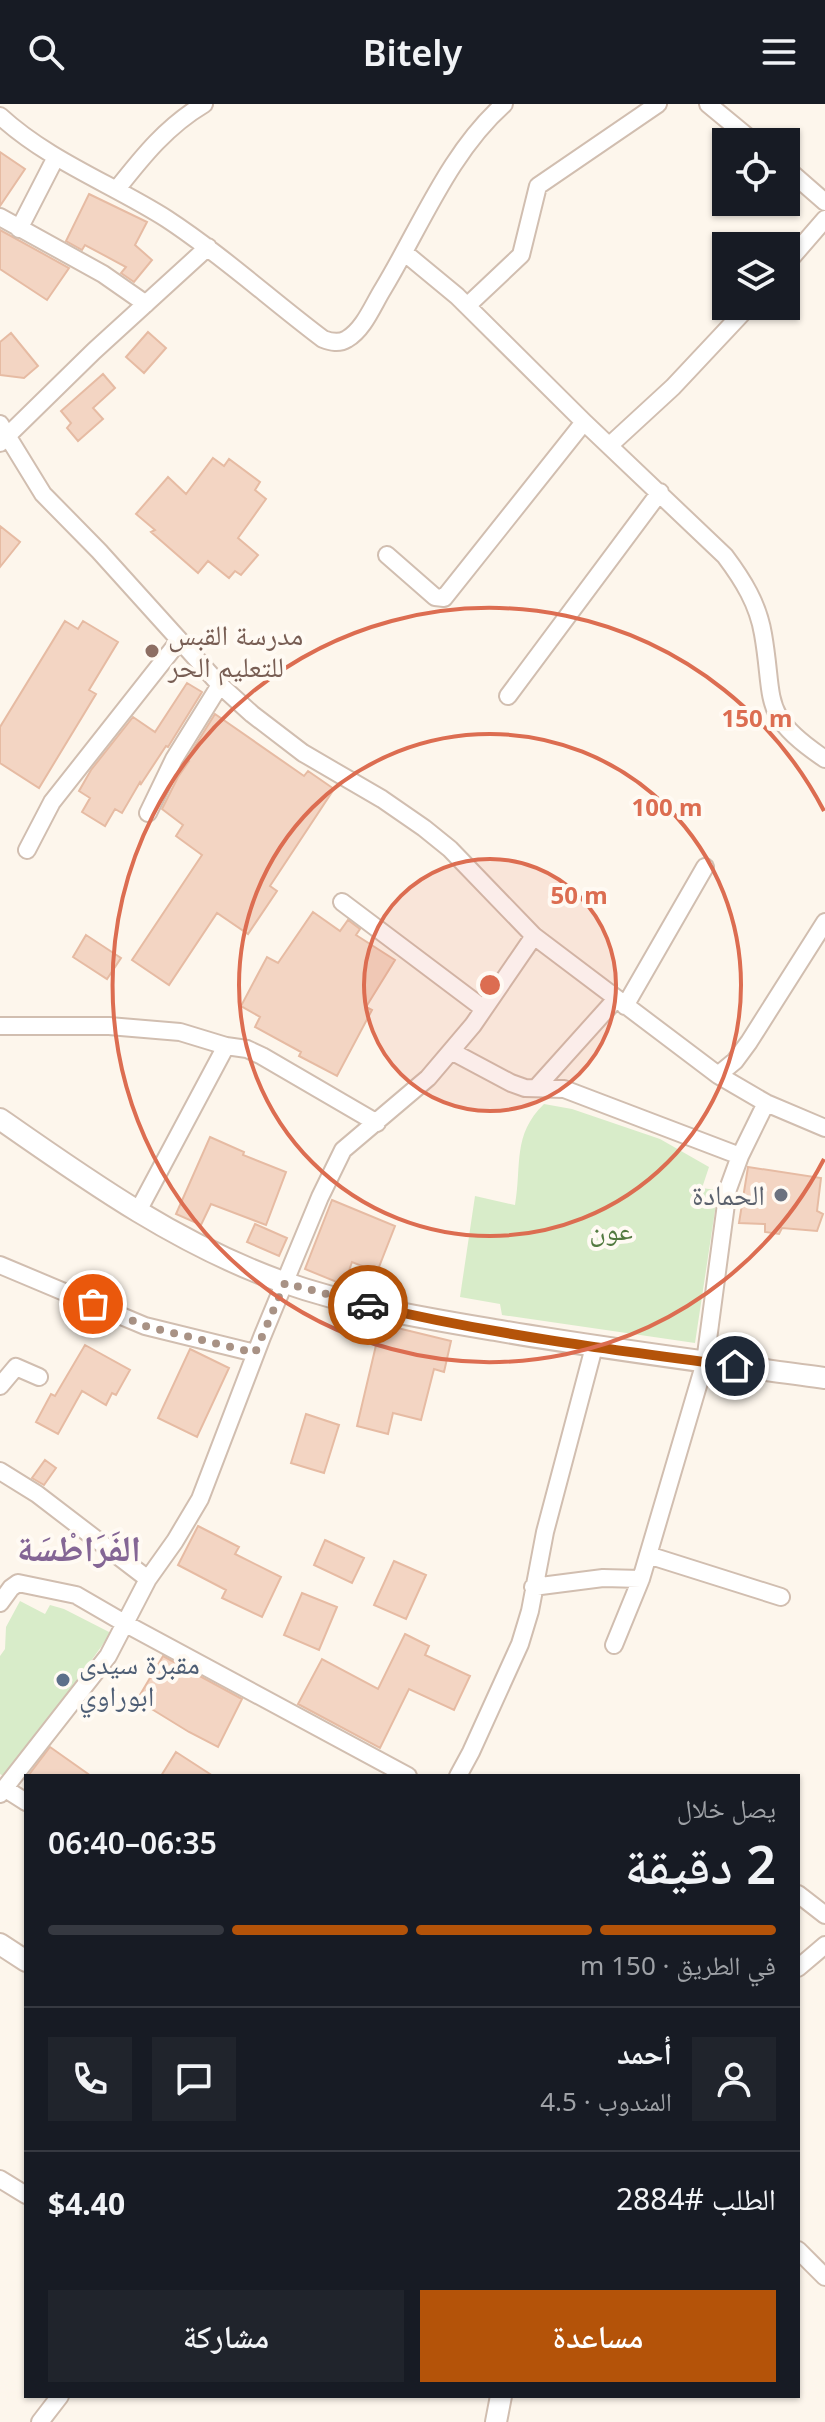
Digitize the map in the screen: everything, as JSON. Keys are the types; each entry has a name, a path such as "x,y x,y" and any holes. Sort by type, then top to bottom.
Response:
{"street":[{"path":"117,189 162,135 204,104"},
{"path":"0,116 40,149 117,189 208,247 303,324 333,343 346,340 360,327 461,151 480,126 504,104"},
{"path":"467,306 521,255 541,182 658,104"},
{"path":"708,104 737,128"},
{"path":"19,229 56,157"},
{"path":"800,178 822,195"},
{"path":"0,217 103,274 146,304"},
{"path":"800,248 825,219"},
{"path":"208,247 2,435 43,494 220,685 303,753 382,799 450,849 534,936 718,1075 766,1103 825,1128"},
{"path":"405,253 467,306 725,556 755,604 763,634 773,709 785,728 825,759"},
{"path":"610,445 673,387 736,320"},
{"path":"387,555 435,597 444,598 584,422"},
{"path":"508,696 660,492"},
{"path":"27,850 52,802 179,641"},
{"path":"148,813 174,759 220,685"},
{"path":"536,1088 620,1002 705,867"},
{"path":"342,902 484,1009"},
{"path":"718,1075 735,1061 749,1042 825,922"},
{"path":"24,1801 2,1791 108,1656 148,1579 200,1499 255,1353 320,1197 343,1150 428,1078 484,1009 534,936"},
{"path":"0,1026 109,1026 180,1032 247,1049 377,1123"},
{"path":"138,1211 226,1046"},
{"path":"451,1051 511,1083 525,1088 564,1089 740,1156"},
{"path":"614,1645 641,1579 705,1362 728,1189 766,1103"},
{"path":"0,1119 181,1238 285,1283 424,1318 594,1347 825,1378"},
{"path":"0,1265 145,1326 255,1353"},
{"path":"459,1774 516,1654 530,1611 545,1532 594,1347"},
{"path":"0,1386 16,1367 39,1377"},
{"path":"0,1471 37,1494 148,1579"},
{"path":"648,1555 781,1597"},
{"path":"533,1587 603,1578 641,1579"},
{"path":"0,1603 11,1588 26,1583 76,1595 404,1774"},
{"path":"800,1896 825,1915"},
{"path":"0,1944 24,1960"},
{"path":"800,1966 825,1945"},
{"path":"0,2179 24,2194"},
{"path":"800,2252 825,2277"},
{"path":"40,2422 58,2398"},
{"path":"496,2422 501,2398"}],"green space":[{"name":"عون","path":"544,1104 572,1109 660,1139 709,1167 702,1188 716,1190 716,1204 695,1343 502,1315 500,1304 460,1297 475,1196 515,1205 523,1139 527,1127"},
{"path":"20,1601 45,1614 50,1605 64,1609 111,1633 7,1778 0,1774 0,1656 5,1649 6,1627"}],"building":[{"path":"0,152 25,169 0,206"},
{"path":"89,194 147,222 135,245 152,260 134,282 121,273 126,267 85,245 82,250 66,241"},
{"path":"0,230 69,268 47,300 0,269"},
{"path":"148,332 166,348 144,373 126,357"},
{"path":"11,333 38,366 24,378 0,375 0,342"},
{"path":"103,374 115,388 93,408 103,419 78,441 67,428 71,423 61,411"},
{"path":"213,458 224,466 229,459 260,482 255,490 266,499 238,538 258,555 241,575 235,571 229,578 208,561 198,573 151,532 155,530 136,514 168,477 186,494"},
{"path":"0,526 20,542 0,567"},
{"path":"65,621 78,629 83,621 118,642 89,690 96,694 39,788 0,763 0,727"},
{"path":"187,683 202,692 122,813 115,809 105,826 82,812 90,798 79,791 91,770 133,717 155,732"},
{"path":"215,714 304,776 308,771 334,789 270,886 277,891 248,934 217,913 169,985 132,960 202,855 176,836 183,825 162,809 189,761 187,759"},
{"path":"313,912 340,931 348,920 360,929 356,935 395,960 366,1007 372,1010 337,1076 255,1027 260,1017 241,1006 267,957 278,963"},
{"path":"86,935 121,958 107,979 73,957"},
{"path":"210,1137 244,1152 243,1155 286,1172 266,1225 211,1204 201,1225 176,1214"},
{"name":"الحمادة","path":"748,1167 821,1178 817,1211 823,1214 817,1231 782,1228 779,1234 765,1232 765,1224 739,1223"},
{"path":"332,1200 395,1226 377,1272 352,1262 344,1285 305,1269"},
{"path":"255,1224 287,1238 279,1256 247,1242"},
{"path":"381,1324 451,1341 444,1372 434,1369 421,1420 393,1413 388,1434 357,1426"},
{"path":"85,1345 130,1370 116,1395 112,1393 106,1405 82,1391 58,1434 36,1422"},
{"path":"190,1349 229,1368 197,1437 158,1418"},
{"path":"306,1414 339,1425 324,1473 291,1463"},
{"path":"45,1460 56,1468 44,1485 32,1478"},
{"path":"198,1526 239,1547 235,1554 281,1577 262,1617 222,1598 226,1590 178,1565"},
{"path":"325,1540 364,1558 352,1583 314,1565"},
{"path":"394,1561 426,1575 406,1619 374,1605"},
{"path":"302,1593 337,1607 319,1650 284,1635"},
{"path":"405,1634 429,1646 425,1655 470,1676 454,1710 409,1689 380,1748 298,1704 322,1659 378,1689"},
{"path":"163,1656 242,1699 218,1747 137,1700"},
{"path":"50,1747 88,1774 30,1774"},
{"path":"176,1752 210,1774 162,1774"}],"way so far":[{"path":"93,1304 145,1326 255,1353 285,1283 368,1305"}],"place":[{"name":"مدرسة القبس للتعليم الحر","path":"152,651"},
{"name":"الحمادة","path":"781,1195"},
{"name":"مقبرة سيدى ابوراوي","path":"63,1680"}],"district":[{"name":"الفَرَاطْسَة","path":"79,1548"}],"route":[{"path":"368,1305 424,1318 594,1347 735,1366"}]}
